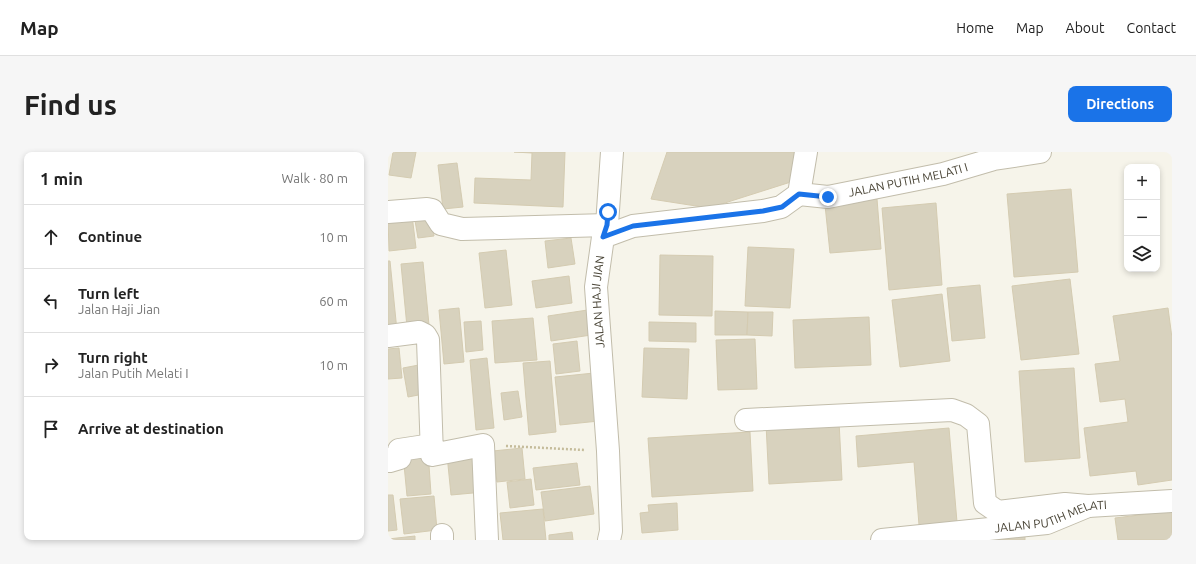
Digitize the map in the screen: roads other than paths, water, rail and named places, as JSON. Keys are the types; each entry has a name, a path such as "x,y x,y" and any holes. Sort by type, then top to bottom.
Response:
{"street":[{"path":"388,212 428,209 432,210 441,224 447,227 462,229 605,231 612,152"},
{"path":"799,194 806,152"},
{"name":"JALAN PUTIH MELATI I","path":"799,194 828,197 943,174 994,159 1040,152"},
{"name":"JALAN HAJI JIAN","path":"609,540 611,531 608,451 596,287 605,231 633,226 763,211 782,207 799,194"},
{"path":"388,336 419,332 425,335 428,340 432,455 483,445 487,540"},
{"path":"746,420 952,410 966,415 978,424 985,503 998,512 1065,504 1088,506"},
{"path":"388,459 390,461 400,458 399,450 432,445"},
{"name":"JALAN PUTIH MELATI","path":"882,540 953,536 1047,523 1088,506 1172,501"}]}
